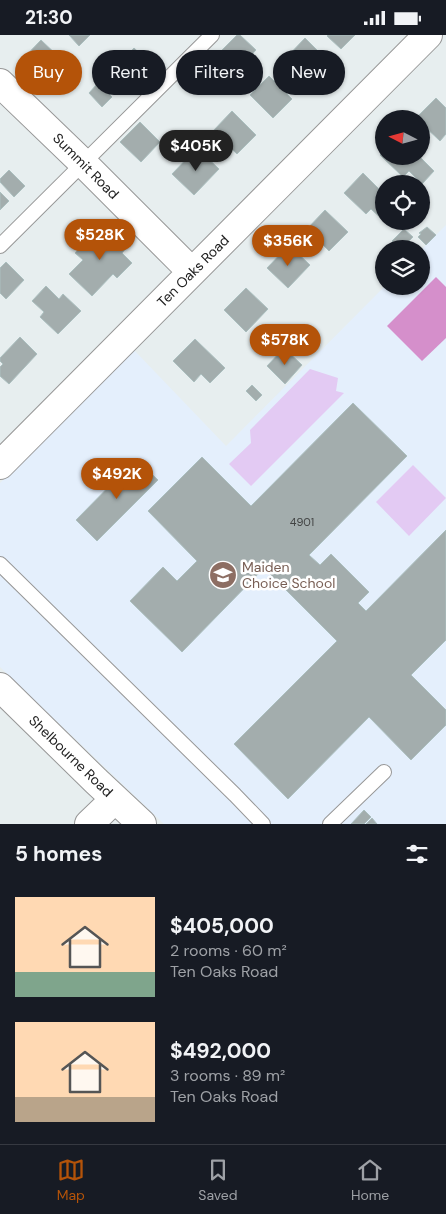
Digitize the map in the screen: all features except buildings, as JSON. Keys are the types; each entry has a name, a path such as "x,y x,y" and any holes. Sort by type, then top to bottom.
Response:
{"street":[{"name":"Ten Oaks Road","path":"0,465 428,35"},
{"name":"Summit Road","path":"0,83 192,272"},
{"name":"Shelbourne Road","path":"0,687 142,824"},
{"path":"89,824 115,799"}],"lane":[{"path":"0,246 212,35"},
{"path":"0,564 263,824"},
{"path":"330,824 384,772"}],"shaded area":[{"name":"Maiden Choice School","path":"446,225 446,824 164,824 0,667 0,483 133,349 226,446 376,295 430,295 430,241"},
{"path":"436,277 446,287 446,338 422,361 387,326 418,295 430,295 430,283"},
{"path":"310,369 338,378 336,391 344,393 251,486 229,464 251,443 250,430"},
{"path":"413,465 446,498 409,536 376,502"}],"place":[{"name":"Maiden Choice School","path":"223,575"}]}
